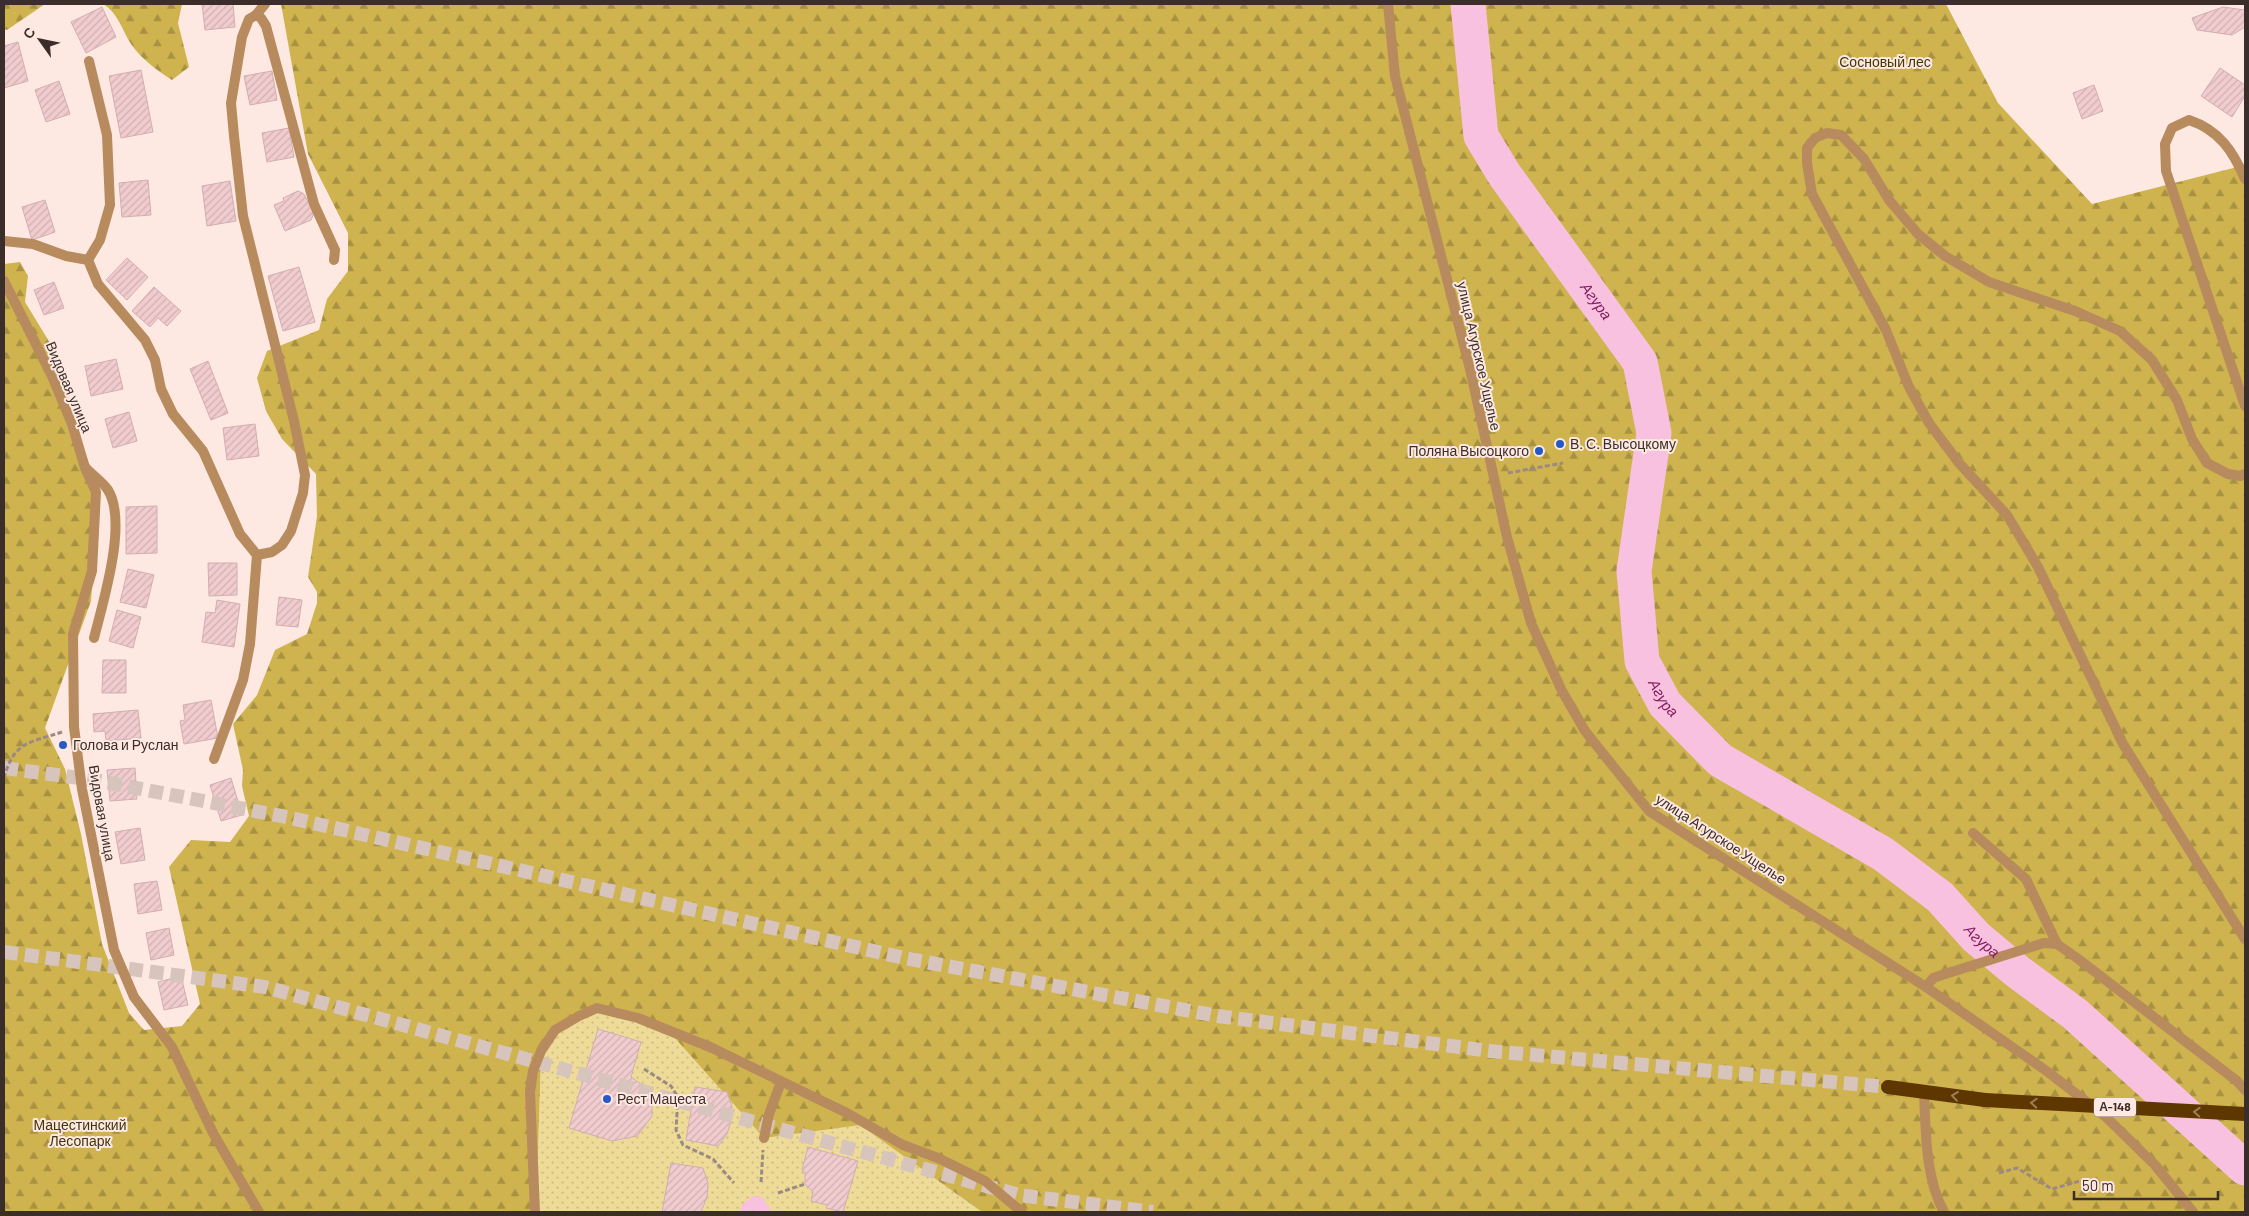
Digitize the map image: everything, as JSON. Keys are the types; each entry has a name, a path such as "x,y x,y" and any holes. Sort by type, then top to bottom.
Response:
{"highway":[{"name":"А-148","path":"1888,1088 1985,1100 2245,1114"}],"street":[{"path":"257,555 277,549 291,530 303,493 305,475 294,421 243,216 231,103 242,37 249,19 256,15 265,4"},
{"name":"улица Агурское Ущелье","path":"1388,4 1395,76 1470,369 1492,475 1530,623 1562,691 1585,731 1649,811 1926,987 2048,1072 2106,1117 2155,1165 2193,1212"},
{"path":"256,15 261,18 266,26 314,204 335,250 334,260"},
{"path":"88,260 100,240 110,205 107,135 89,61"},
{"path":"2245,179 2238,162 2218,136 2206,126 2189,120 2172,128 2165,144 2166,170 2245,406"},
{"path":"2245,474 2240,476 2228,474 2206,463 2192,439 2177,400 2152,360 2120,332 2075,311 1989,282 1945,256 1918,234 1889,200 1864,159 1841,135 1827,133 1815,138 1807,148 1807,163 1812,194 1886,330 1909,387 1930,423 1959,463 2007,515 2038,567 2124,744 2245,939"},
{"path":"4,241 32,244 66,256 88,260"},
{"path":"88,260 98,284 145,340 155,360 161,389 173,414 203,450 240,534 257,555 250,644 245,671 236,703 214,759"},
{"name":"Видовая улица","path":"4,281 52,376 72,424 85,468 96,492 92,571 73,634 74,728 82,789 114,950 134,997 172,1047 214,1133 259,1212"},
{"path":"85,468 108,489 115,509 112,564 94,638"},
{"path":"1973,833 2026,879 2057,944 2241,1081 2245,1090"},
{"path":"1926,987 1933,978 2044,943 2057,944"},
{"path":"535,1212 530,1092 533,1071 540,1051 555,1030 597,1008 638,1018 710,1048 847,1113 903,1145 938,1158 985,1181 1022,1212"},
{"path":"764,1138 769,1114 781,1082"},
{"path":"1924,1093 1926,1142 1938,1200 1944,1212"}],"path":[{"path":"1492,475 1563,463"},
{"path":"4,778 8,764 20,746 74,728"},
{"path":"644,1070 671,1086 678,1097 676,1130 683,1144 713,1159 734,1183"},
{"path":"762,1182 764,1138"},
{"path":"2000,1172 2017,1168 2052,1189 2087,1179"},
{"path":"778,1193 804,1184"}],"shaded area":[{"path":"604,1006 667,1029 860,1125 982,1212 536,1212 541,1057 552,1036"}],"green space":[{"path":"4,4 45,4 7,30 4,29"},
{"path":"103,4 182,4 178,23 189,67 172,80 155,68 135,50 116,17"},
{"path":"281,4 1946,4 1998,103 2092,204 2245,165 2245,1212 982,1212 860,1125 764,1138 667,1029 604,1006 552,1036 541,1057 536,1212 4,1212 4,264 20,262 28,276 25,302 50,343 65,384 73,418 99,492 91,601 45,728 65,769 81,834 102,944 129,1013 144,1030 182,1026 200,1004 169,867 191,840 230,842 249,816 242,786 243,770 233,724 257,695 275,650 307,634 317,603 317,592 308,577 317,516 316,474 282,439 266,411 257,378 267,351 319,330 327,299 348,271 348,233 308,154"}],"water":[{"path":"753,1196 762,1197 772,1212 739,1212 744,1203"}],"building":[{"path":"202,4 233,4 235,27 205,30"},
{"path":"102,7 116,37 86,53 71,22"},
{"path":"2223,7 2245,10 2245,27 2232,35 2197,30 2192,18"},
{"path":"18,42 28,81 4,88 4,46"},
{"path":"2220,68 2245,85 2245,96 2232,117 2201,96"},
{"path":"141,70 153,132 121,138 109,76"},
{"path":"272,71 277,100 250,105 244,76"},
{"path":"59,81 70,114 46,122 35,90"},
{"path":"2094,85 2103,111 2082,119 2073,93"},
{"path":"289,128 294,157 267,162 262,133"},
{"path":"148,180 151,215 122,217 119,183"},
{"path":"230,181 236,221 207,226 202,186"},
{"path":"298,191 304,194 314,213 311,220 285,231 274,205 284,201 283,198"},
{"path":"45,200 55,232 32,240 22,207"},
{"path":"127,258 148,277 127,300 106,280"},
{"path":"299,267 315,322 283,331 268,276"},
{"path":"54,282 64,308 44,315 34,290"},
{"path":"154,287 181,311 167,326 158,318 150,327 132,311"},
{"path":"116,359 123,389 91,396 85,366"},
{"path":"208,361 228,413 211,420 190,369"},
{"path":"129,412 137,441 113,448 105,419"},
{"path":"255,424 259,456 227,460 223,428"},
{"path":"157,506 157,553 126,554 126,507"},
{"path":"208,563 237,563 237,595 209,596"},
{"path":"128,569 154,575 146,608 120,602"},
{"path":"279,597 302,600 298,627 276,625"},
{"path":"217,600 240,604 234,647 202,642 206,612 215,613"},
{"path":"117,610 141,617 133,648 109,641"},
{"path":"103,660 126,660 126,693 102,693"},
{"path":"211,700 218,738 184,744 180,721 185,720 183,705"},
{"path":"138,710 141,738 106,741 105,731 94,732 93,714"},
{"path":"135,768 137,799 110,801 107,770"},
{"path":"231,778 242,815 221,821 210,785"},
{"path":"140,828 145,860 121,864 115,832"},
{"path":"157,881 162,910 138,914 134,884"},
{"path":"169,928 174,955 151,960 146,933"},
{"path":"181,976 188,1005 164,1010 158,982"},
{"path":"598,1029 641,1042 631,1077 652,1092 652,1116 637,1136 612,1141 569,1128"},
{"path":"695,1087 727,1092 732,1107 731,1121 727,1134 718,1146 686,1140"},
{"path":"808,1147 858,1161 843,1212 826,1208 827,1205 811,1201 813,1192 805,1184 805,1172 802,1170"},
{"path":"671,1163 703,1168 708,1183 707,1197 701,1212 662,1212"}],"waterway":[{"name":"Агура","path":"1468,4 1481,136 1504,174 1640,362 1654,433 1634,571 1642,661 1665,704 1720,760 1883,854 1940,897 1976,937 2018,972 2075,1014 2245,1168"}],"tunnel":[{"path":"4,768 95,780 291,818 904,958 1218,1016 1490,1051 1888,1087"},
{"path":"4,952 265,987 1019,1195 1153,1212"}],"place":[{"name":"В. С. Высоцкому","path":"1560,444"},
{"name":"Поляна Высоцкого","path":"1539,451"},
{"name":"Голова и Руслан","path":"63,745"},
{"name":"Рест Мацеста","path":"607,1099"}],"park label":[{"name":"Сосновый лес","path":"1885,62"},
{"name":"Мацестинский Лесопарк","path":"80,1134"}]}
